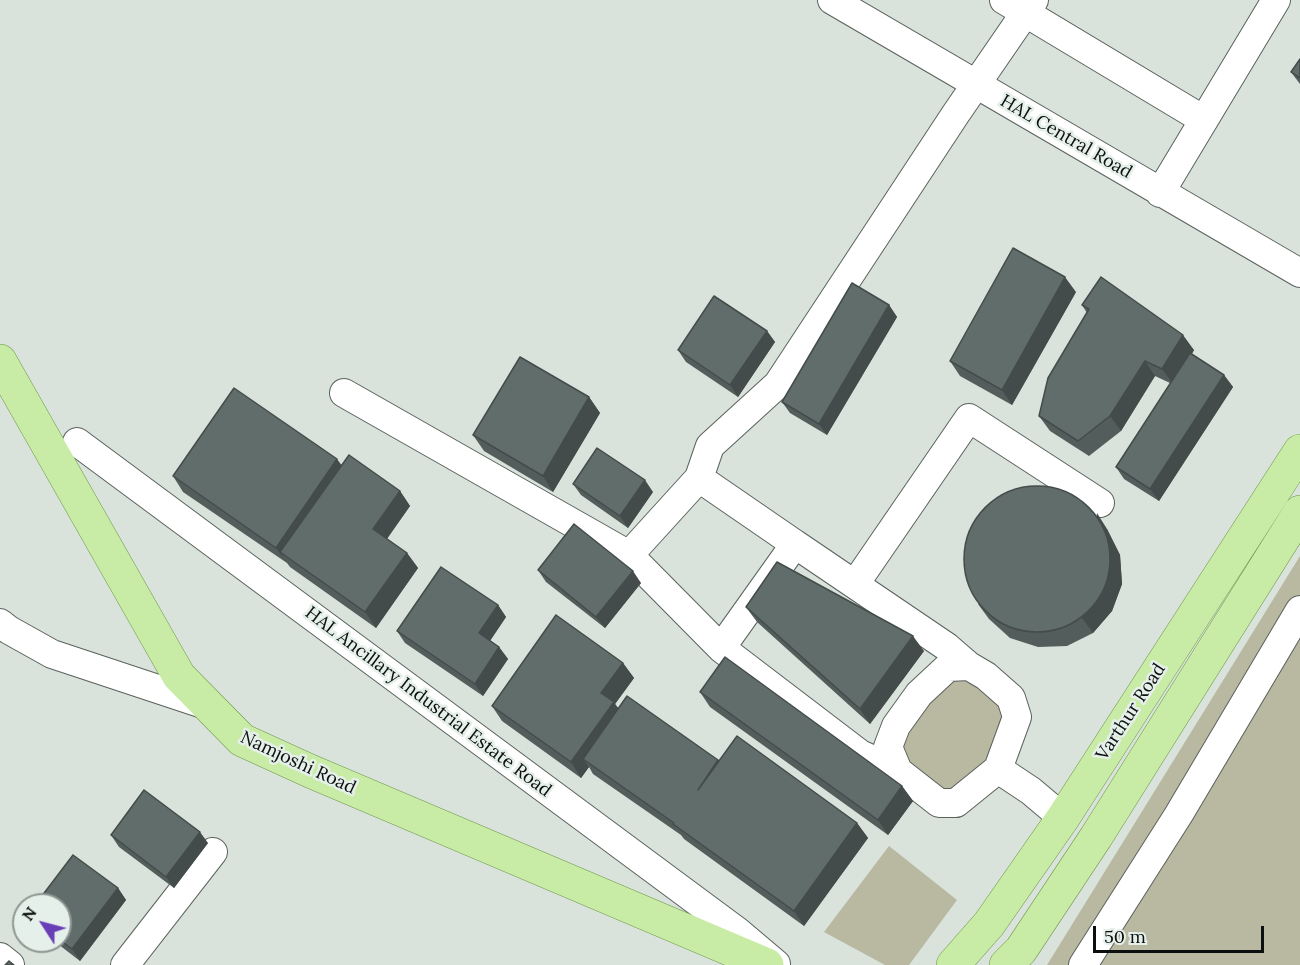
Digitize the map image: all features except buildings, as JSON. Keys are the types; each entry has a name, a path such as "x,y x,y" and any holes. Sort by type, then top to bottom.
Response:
{"main road":[{"name":"Namjoshi Road","path":"0,361 179,676 242,740 767,965"},
{"name":"Varthur Road","path":"953,965 989,924 1063,818 1300,451"},
{"name":"Varthur Road","path":"1006,965 1021,950 1095,837 1300,512"}],"street":[{"name":"HAL Central Road","path":"832,0 868,9 978,85 1300,273"},
{"path":"1160,193 1276,0"},
{"path":"629,555 699,478 710,446 778,384 955,115 978,85 1022,4 1204,120"},
{"path":"344,393 629,555 721,648 860,754 898,771 939,803 956,802 998,769 1017,717 1011,698 986,676 969,666 946,647 699,478"},
{"path":"855,584 969,418 1100,502"},
{"name":"HAL Ancillary Industrial Estate Road","path":"77,442 737,931 778,965"},
{"path":"721,648 795,544"},
{"path":"1083,965 1179,814 1300,610"},
{"path":"0,623 52,654 206,705"},
{"path":"898,771 888,747 896,726 919,694 948,667 969,666"},
{"path":"998,769 1031,791 1063,818"},
{"path":"125,965 213,852"},
{"path":"0,957 10,965"}],"green space":[{"path":"1300,556 1300,965 1047,965"},
{"path":"950,673 1006,701 996,760 954,797 902,768 901,728"},
{"path":"889,846 957,900 909,965 885,965 824,932"}]}
